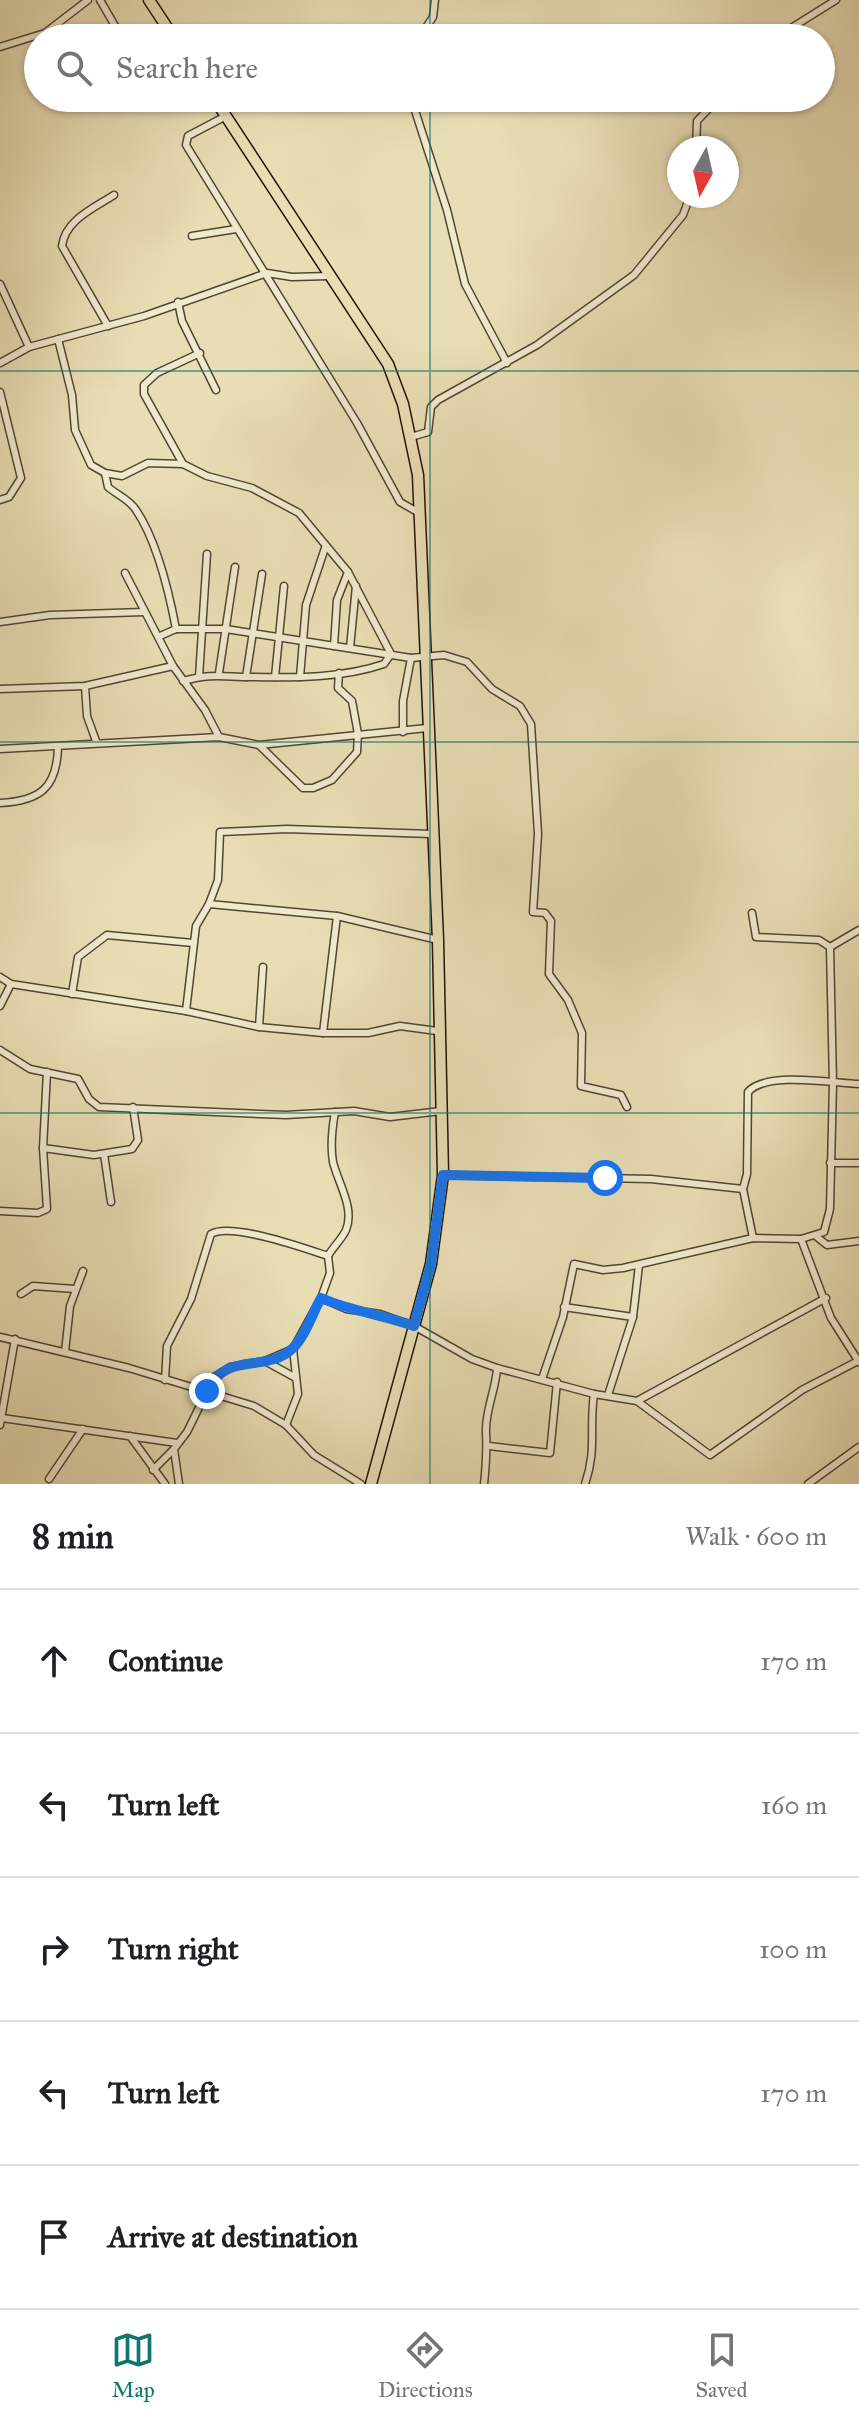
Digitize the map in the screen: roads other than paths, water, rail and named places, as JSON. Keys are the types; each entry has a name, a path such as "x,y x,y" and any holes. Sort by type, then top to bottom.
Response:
{"main road":[{"path":"149,0 165,24"},
{"path":"223,112 388,364 411,437 421,514 431,834 438,940 437,1031 443,1175 431,1264 371,1484"}],"street":[{"path":"57,24 88,0"},
{"path":"100,0 114,24"},
{"path":"428,24 433,17 435,0"},
{"path":"798,24 836,0"},
{"path":"0,47 24,40"},
{"path":"416,112 447,210 465,284 507,363"},
{"path":"696,136 697,121 706,112"},
{"path":"226,116 185,140 236,229 267,273 400,502 421,514"},
{"path":"108,326 62,246 63,235 70,225 114,195"},
{"path":"411,437 428,432 433,403 507,363 634,275 686,208"},
{"path":"192,236 236,229"},
{"path":"0,363 29,347 144,316 267,273 292,277 333,276"},
{"path":"0,284 29,347"},
{"path":"178,302 182,321 216,390"},
{"path":"58,339 72,395 75,430 91,465 105,473 122,476 148,463 164,461 183,464 207,476 252,488 299,513 348,572 391,654"},
{"path":"183,464 144,394 144,385 157,373 200,353"},
{"path":"0,392 21,478 9,497 0,500"},
{"path":"105,473 108,487 131,504 143,524 168,586 176,629"},
{"path":"300,677 306,605 325,548"},
{"path":"199,677 207,554"},
{"path":"219,673 235,567"},
{"path":"334,646 337,600 348,572"},
{"path":"125,573 173,666 205,710 219,737"},
{"path":"246,677 262,574"},
{"path":"275,677 284,586"},
{"path":"350,648 356,586"},
{"path":"0,622 50,615 144,612"},
{"path":"160,636 176,629 226,629 411,658 444,655 467,662 492,689 520,706 531,724 538,834 533,912 545,913 551,921 549,974 568,1000 582,1033 581,1086 621,1095 627,1107"},
{"path":"183,681 219,673 246,677 300,677 339,673 384,664 391,654"},
{"path":"403,732 403,701 411,658"},
{"path":"0,689 85,686 173,666"},
{"path":"259,745 296,783 313,788 332,780 354,759 358,734 352,701 338,688 339,673"},
{"path":"85,686 87,716 96,741"},
{"path":"0,749 58,747 96,741 138,743 219,737 259,745 427,728"},
{"path":"0,803 27,800 51,782 57,769 58,747"},
{"path":"186,1011 198,917 209,904 220,866 219,836 225,831 431,834"},
{"path":"209,904 337,916 438,940"},
{"path":"752,913 756,937 819,940 830,947"},
{"path":"323,1033 337,916"},
{"path":"830,947 859,930"},
{"path":"72,994 78,957 107,935 193,943"},
{"path":"542,1379 574,1264 603,1270 639,1265 753,1238 801,1239 817,1237 824,1232 830,1209 833,1083 830,947"},
{"path":"259,1027 263,967"},
{"path":"0,977 11,984 186,1011 259,1027 323,1033 368,1033 400,1026 437,1031"},
{"path":"0,1006 11,984"},
{"path":"0,1065 3,1053 30,1069 78,1079 89,1099 99,1107 286,1115 335,1112 390,1117 441,1111"},
{"path":"0,1211 38,1213 47,1209 43,1148 47,1072"},
{"path":"753,1238 743,1189 747,1153 746,1098 752,1087 775,1080 859,1084"},
{"path":"43,1148 66,1154 121,1153 135,1145 133,1107"},
{"path":"286,1425 298,1394 293,1349 321,1298 330,1273 328,1256 346,1230 348,1220 347,1202 333,1161 331,1139 335,1112"},
{"path":"104,1154 111,1202"},
{"path":"830,1163 859,1163"},
{"path":"443,1175 651,1179 743,1189"},
{"path":"165,1380 167,1346 191,1299 211,1234 217,1230 254,1235 328,1256"},
{"path":"817,1237 827,1245 859,1241"},
{"path":"321,1298 346,1309 380,1314 414,1326 472,1359 497,1368 594,1394 637,1401 710,1455 802,1390 858,1362 831,1318 826,1298 801,1239"},
{"path":"608,1395 633,1317 639,1265"},
{"path":"65,1352 65,1330 83,1271"},
{"path":"21,1294 33,1286 75,1289"},
{"path":"637,1401 826,1298"},
{"path":"564,1307 633,1317"},
{"path":"0,1337 65,1352 254,1406 286,1425 314,1455 361,1484"},
{"path":"15,1339 1,1422 83,1429 176,1446"},
{"path":"153,1470 187,1432 214,1377 230,1367 265,1361 293,1349"},
{"path":"265,1361 296,1378"},
{"path":"484,1484 489,1446 486,1431 496,1389 497,1368"},
{"path":"489,1446 550,1453 557,1382"},
{"path":"585,1484 594,1452 590,1417 594,1394"},
{"path":"49,1479 83,1429"},
{"path":"130,1436 165,1484"},
{"path":"176,1446 179,1484"},
{"path":"808,1484 859,1447"}]}
